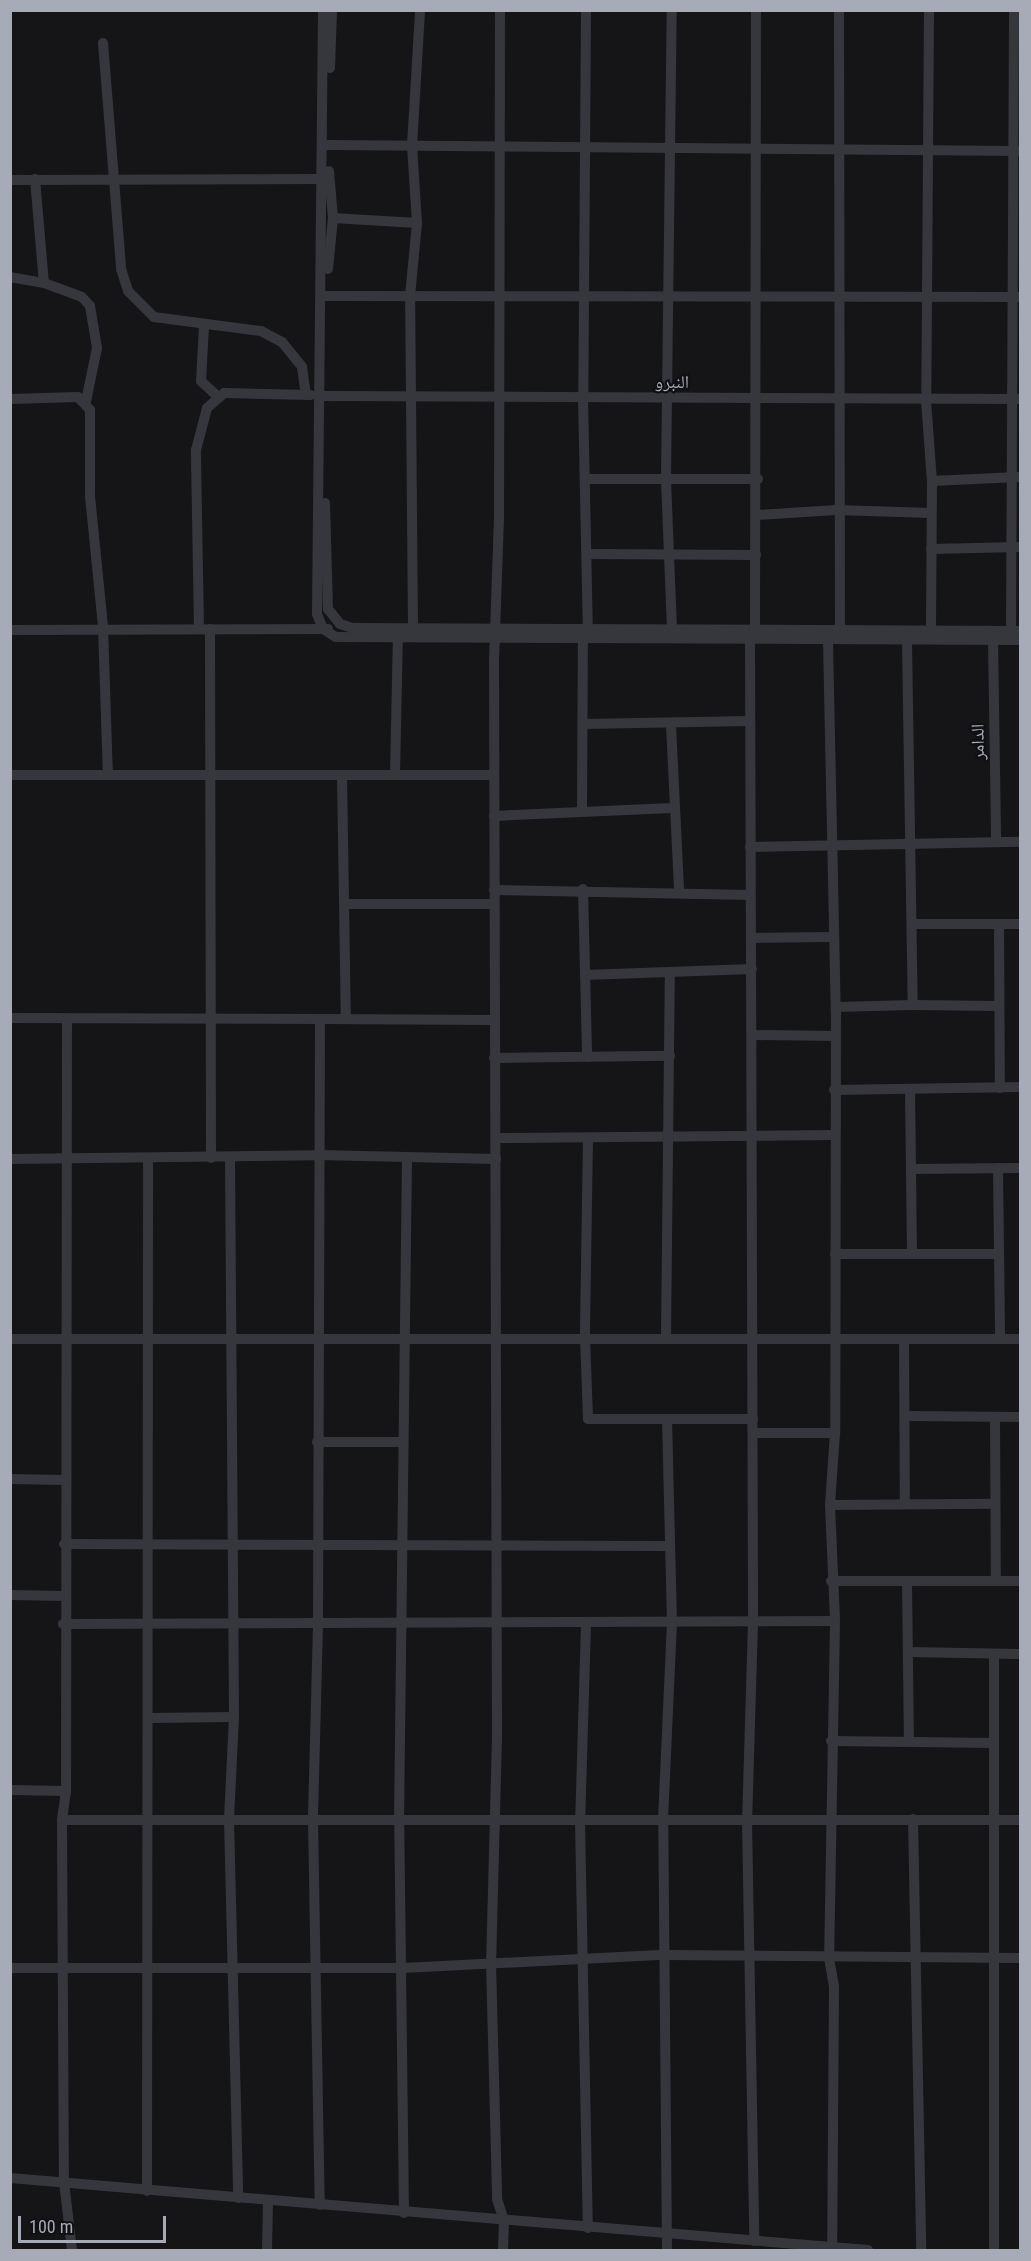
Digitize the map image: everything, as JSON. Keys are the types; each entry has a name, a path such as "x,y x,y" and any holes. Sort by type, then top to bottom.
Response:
{"street":[{"path":"323,10 322,396 327,603 335,620 352,628"},
{"path":"332,10 327,145 333,218 325,296 317,614 323,629 336,637 494,633 752,635 840,631 1016,631 1018,150 1014,10"},
{"path":"413,627 413,398 410,296 417,223 412,146 420,10"},
{"path":"500,10 501,147 494,633 497,1625 491,1963 497,2199 504,2220 503,2250"},
{"path":"582,811 588,554 588,479 583,398 586,10"},
{"path":"672,10 669,399 666,478 666,556 672,629"},
{"path":"754,2241 747,1820 753,1622 754,1135 750,721 758,514 758,479 752,399 756,10"},
{"path":"839,10 836,399 840,631"},
{"path":"929,10 926,400 932,481 931,632"},
{"path":"103,43 121,269 128,291 154,317 204,327 261,331 282,342 302,367 306,395"},
{"path":"327,145 754,148 838,151 1018,150"},
{"path":"34,179 44,283"},
{"path":"10,180 323,179"},
{"path":"333,218 417,223"},
{"path":"10,277 44,283 82,297 90,306 97,348 86,401 103,627 108,775"},
{"path":"325,296 1017,297"},
{"path":"204,327 201,381 217,396 200,422 196,450 208,775 212,1158"},
{"name":"النبرو","path":"217,396 1017,399"},
{"path":"10,399 86,401"},
{"path":"932,481 1017,477"},
{"path":"588,479 758,479"},
{"path":"758,514 837,510 931,513"},
{"path":"931,549 1016,547"},
{"path":"588,554 756,555"},
{"path":"10,630 103,627 323,629 413,627 494,633"},
{"path":"586,633 672,629 828,641 1020,640"},
{"path":"395,775 398,637"},
{"path":"828,641 830,845 836,1007 834,1090 835,1433 831,1505 831,1581 835,1621 831,1741 835,1770 830,1819 829,1958 834,1986 832,2249"},
{"path":"907,641 913,1005"},
{"name":"الدامر","path":"993,641 996,842"},
{"path":"583,724 671,725 750,721"},
{"path":"671,725 672,808 679,891"},
{"path":"10,775 494,775"},
{"path":"342,775 345,1019"},
{"path":"494,816 672,808"},
{"path":"750,847 912,842 1020,842"},
{"path":"494,890 679,891 750,895"},
{"path":"583,890 586,1057"},
{"path":"344,904 494,904"},
{"path":"913,924 1020,924"},
{"path":"999,924 1000,1088"},
{"path":"752,939 833,937"},
{"path":"585,975 752,969"},
{"path":"666,1338 670,1137 670,972"},
{"path":"836,1007 998,1006"},
{"path":"10,1018 495,1020"},
{"path":"67,1018 63,1596 66,1791 62,1820 66,1968 64,2182 72,2250"},
{"path":"320,1019 316,1339 318,1624 313,1820 320,2205"},
{"path":"753,1035 835,1036"},
{"path":"494,1058 670,1056"},
{"path":"834,1090 1020,1087"},
{"path":"910,1089 912,1254"},
{"path":"496,1138 834,1135"},
{"path":"588,1138 585,1337 588,1419 753,1419"},
{"path":"10,1159 318,1155 496,1159"},
{"path":"230,1157 234,1717 229,1819 238,2198"},
{"path":"404,2213 403,1968 399,1822 403,1626 403,1338 407,1157"},
{"path":"147,2191 145,1967 150,1718 148,1158"},
{"path":"912,1168 1020,1168"},
{"path":"998,1168 999,1339"},
{"path":"835,1254 999,1254"},
{"path":"10,1339 585,1337 1020,1339"},
{"path":"904,1339 905,1504"},
{"path":"906,1416 1020,1418"},
{"path":"995,1417 993,1504 996,1581"},
{"path":"667,2250 663,1820 672,1623 668,1420"},
{"path":"753,1433 835,1433"},
{"path":"317,1442 403,1442"},
{"path":"10,1479 64,1480"},
{"path":"831,1505 993,1504"},
{"path":"64,1544 670,1546"},
{"path":"831,1581 1020,1581"},
{"path":"908,1582 909,1742"},
{"path":"10,1595 63,1596"},
{"path":"63,1624 403,1626 835,1621"},
{"path":"586,1624 580,1821 588,2228"},
{"path":"908,1653 1020,1654"},
{"path":"994,1654 996,1958 994,2250"},
{"path":"150,1718 234,1717"},
{"path":"831,1741 993,1743"},
{"path":"10,1790 66,1791"},
{"path":"62,1820 229,1819 399,1822 913,1818 1020,1820"},
{"path":"913,1818 912,1958 921,2250"},
{"path":"10,1968 403,1968 664,1955 1020,1958"},
{"path":"10,2178 832,2249 868,2250"},
{"path":"483,2218 497,2199"},
{"path":"267,2250 268,2201"}]}
